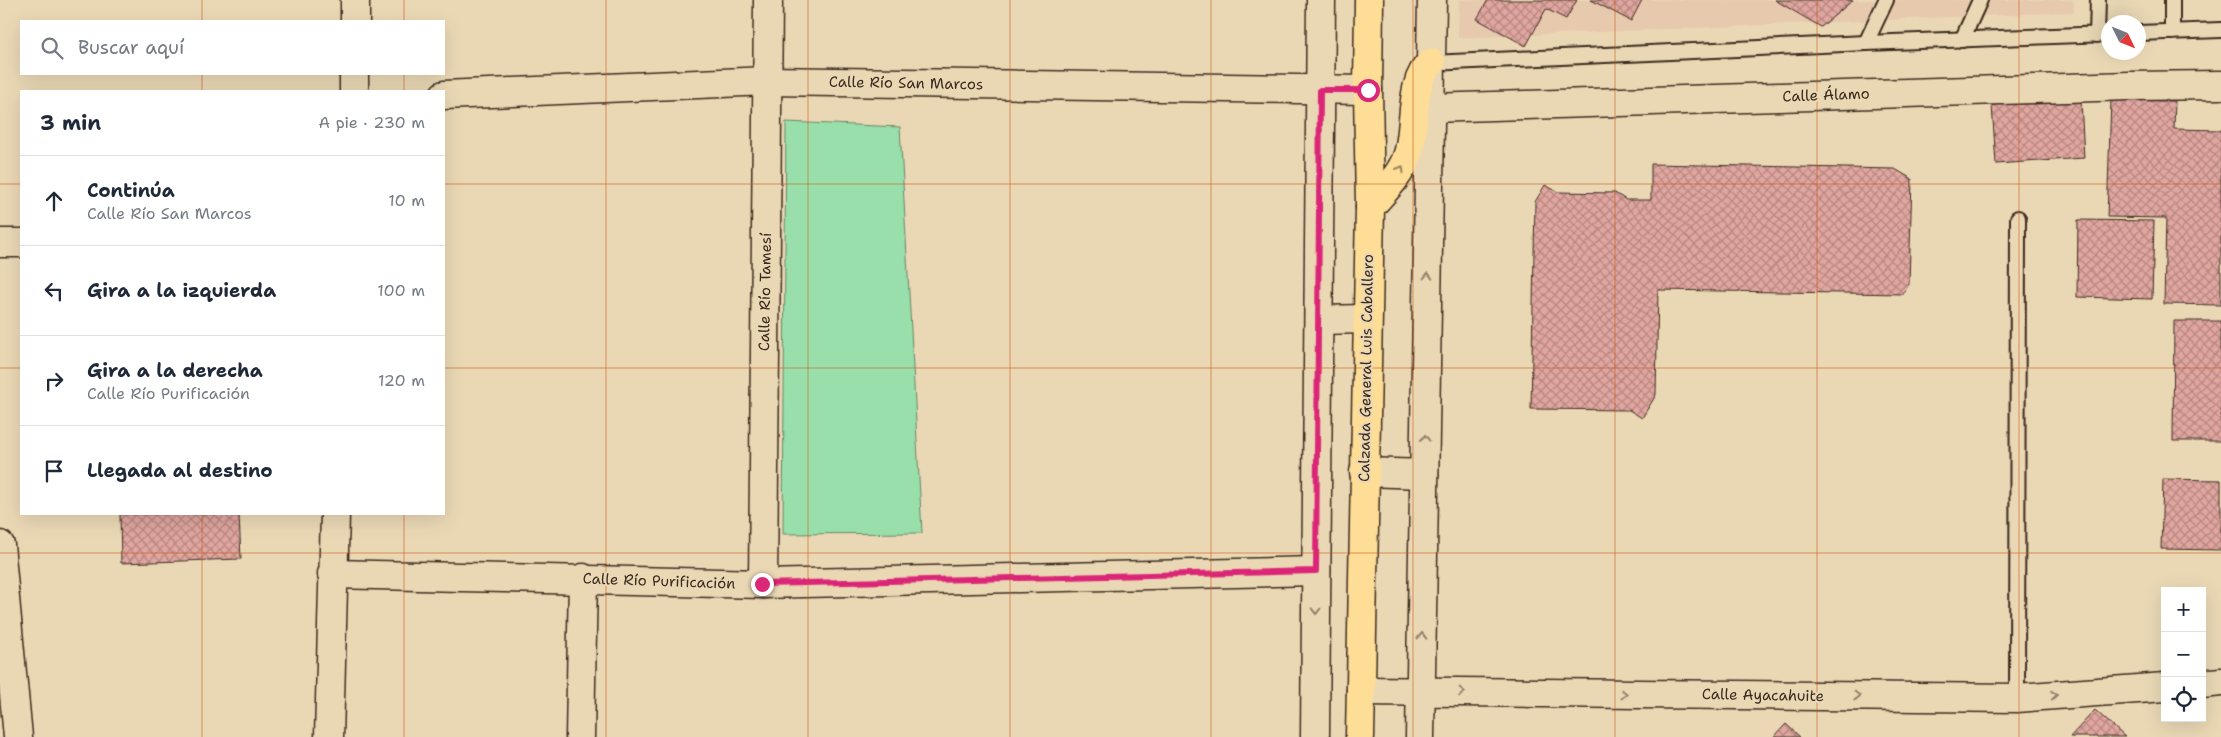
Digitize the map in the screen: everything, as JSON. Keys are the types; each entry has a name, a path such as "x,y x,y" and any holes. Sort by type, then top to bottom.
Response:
{"main road":[{"name":"Calzada General Luis Caballero","path":"1360,737 1366,320 1370,207 1369,0"},
{"path":"1370,207 1396,177 1407,157 1419,81 1424,69 1431,63"}],"street":[{"path":"355,0 355,20"},
{"name":"Calle Río Tamesí","path":"762,584 768,0"},
{"path":"1315,737 1321,0"},
{"path":"1420,737 1432,0"},
{"path":"354,75 354,90"},
{"name":"Calle Río San Marcos","path":"445,96 767,81 1368,90"},
{"name":"Calle Álamo","path":"1431,108 2119,86 2221,85"},
{"path":"0,243 20,243"},
{"path":"1319,320 1366,320"},
{"path":"1364,472 1424,474"},
{"path":"328,737 335,515"},
{"path":"0,546 18,737"},
{"name":"Calle Río Purificación","path":"332,574 583,578 762,584 1316,571"},
{"path":"580,737 583,578"},
{"path":"2206,684 2221,682"},
{"name":"Calle Ayacahuite","path":"1361,691 2016,698 2161,687"}],"lane":[{"path":"1866,43 1886,0"},
{"path":"1962,40 1980,0"},
{"path":"2098,0 2101,21"},
{"path":"2172,0 2172,32"},
{"path":"2146,33 2221,30"},
{"path":"1431,63 1866,43 2101,35"},
{"path":"2016,698 2018,218"}],"shaded area":[{"path":"1459,0 2073,0 2074,12 1458,38"}],"green space":[{"path":"786,122 900,127 922,533 783,534"}],"building":[{"path":"1488,0 1577,0 1566,19 1546,9 1526,46 1477,19"},
{"path":"1591,0 1642,0 1631,21"},
{"path":"1775,0 1853,0 1821,27"},
{"path":"2081,100 2084,158 1996,164 1992,105"},
{"path":"2111,100 2175,101 2174,129 2221,130 2221,305 2164,304 2166,218 2107,217"},
{"path":"1651,164 1895,169 1912,179 1909,284 1903,294 1658,290 1656,395 1642,418 1629,410 1531,409 1535,202 1545,185 1558,192 1615,193 1626,200 1651,200"},
{"path":"2078,220 2154,221 2152,299 2077,297"},
{"path":"2174,321 2221,321 2221,441 2173,441"},
{"path":"2163,479 2221,480 2221,550 2161,549"},
{"path":"120,515 239,515 241,559 121,563"},
{"path":"2095,710 2125,737 2070,737"},
{"path":"1786,724 1800,737 1774,737"}],"route":[{"path":"762,584 1316,571 1320,90 1368,90"}]}
